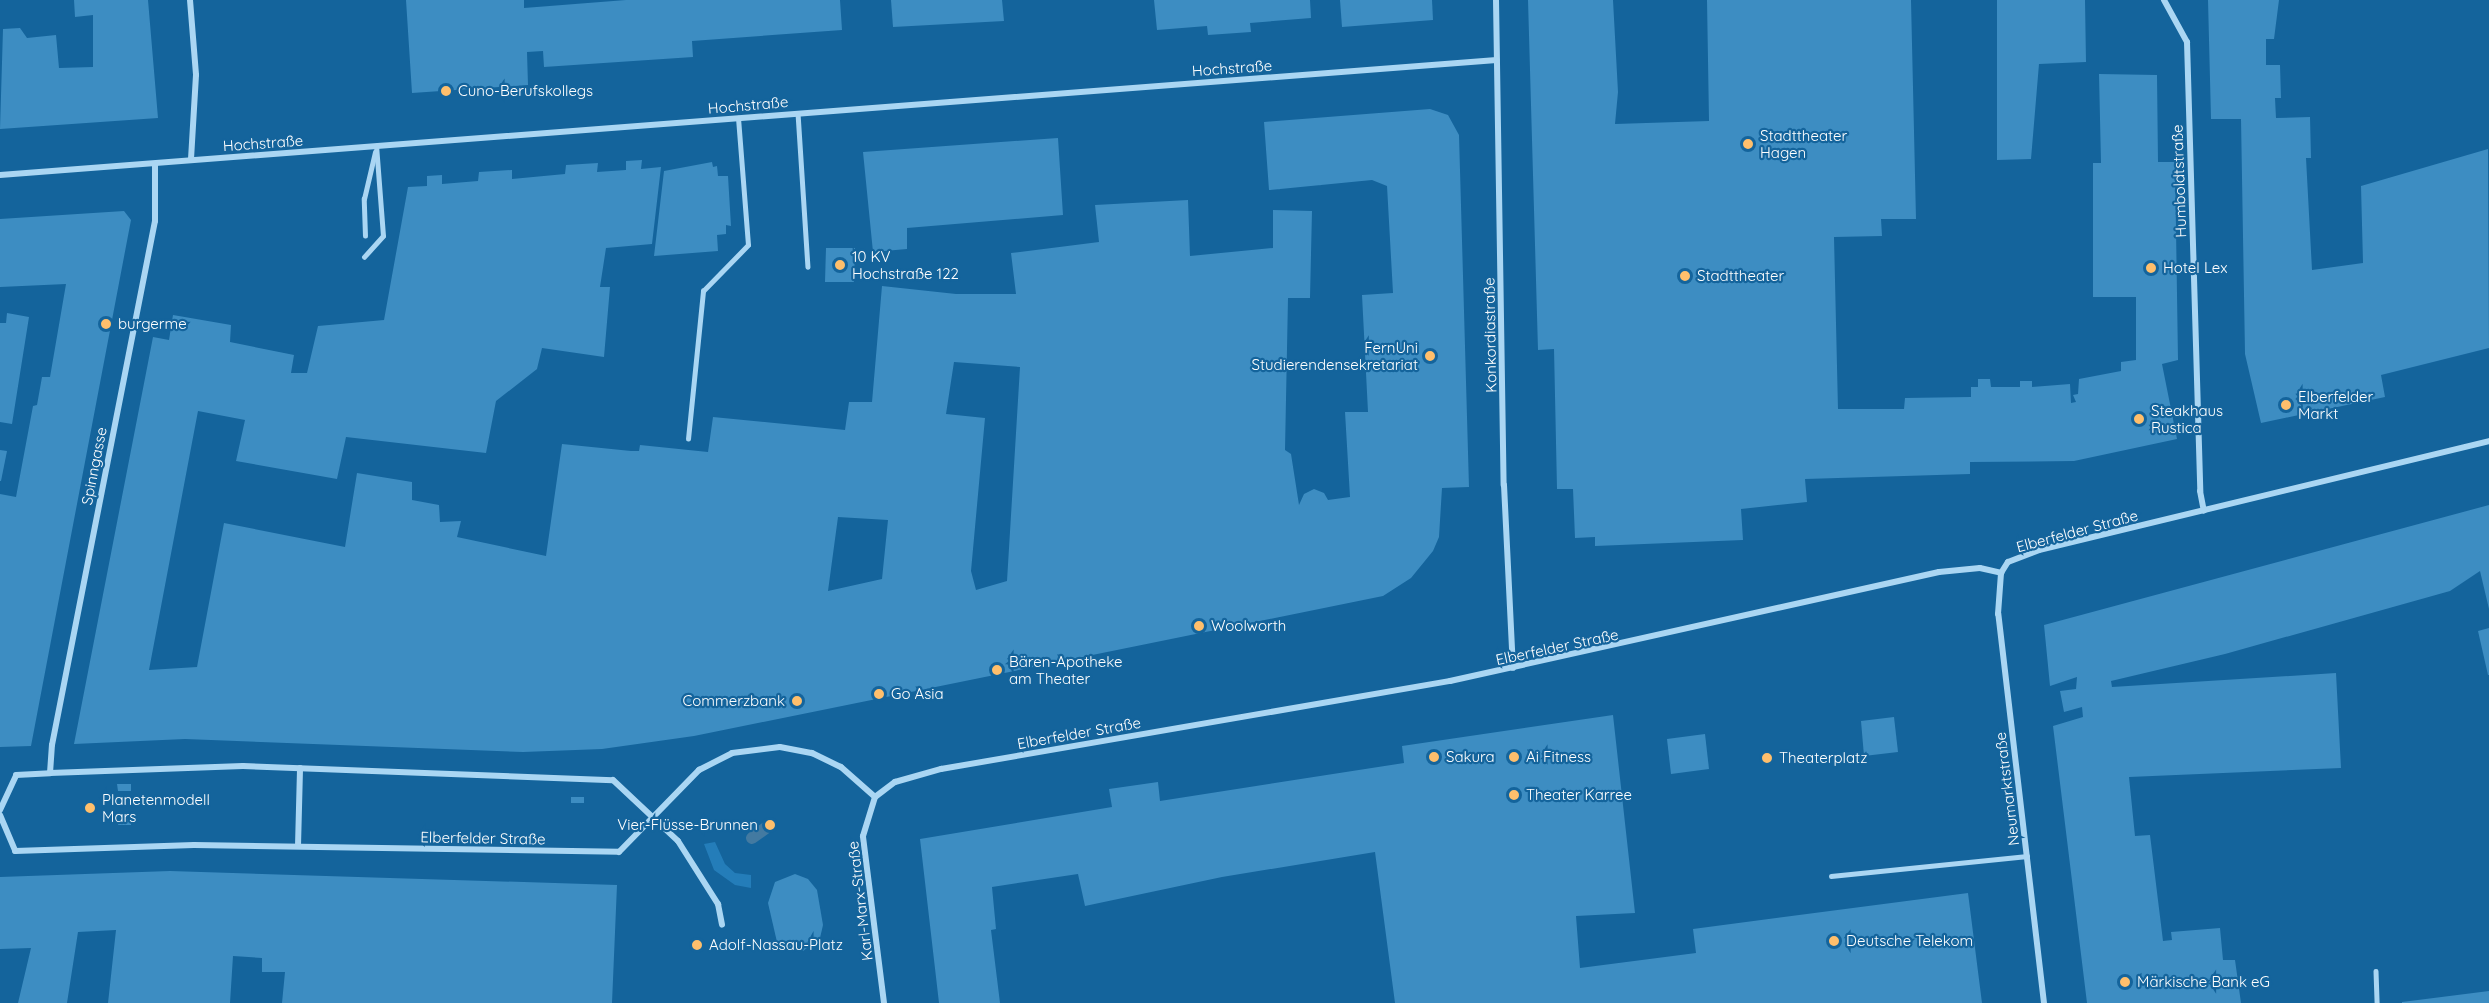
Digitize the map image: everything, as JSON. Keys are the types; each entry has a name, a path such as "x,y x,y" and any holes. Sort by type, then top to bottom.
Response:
{"street":[{"path":"190,0 196,75 191,160"},
{"name":"Konkordiastraße","path":"1496,0 1504,485 1513,668"},
{"name":"Humboldtstraße","path":"2164,0 2187,42 2200,491 2204,511"},
{"name":"Hochstraße","path":"0,175 1497,60"},
{"name":"Spinngasse","path":"50,773 52,745 155,221 155,164"},
{"name":"Elberfelder Straße","path":"0,816 15,851 146,845 619,852 652,815 699,770 732,753 780,747 812,753 841,767 875,797 895,782 941,769 1513,668 1939,572 1980,568 2001,573 2019,556 2489,441"},
{"name":"Neumarktstraße","path":"2001,573 1998,614 2044,1003"},
{"path":"0,810 16,775 50,773 243,766 613,780 678,841 718,904 722,925"},
{"path":"298,846 300,768"},
{"name":"Karl-Marx-Straße","path":"875,797 863,836 884,1003"}],"lane":[{"path":"798,113 808,267"},
{"path":"688,439 703,291 748,245 738,118"},
{"path":"365,236 364,200 376,146"},
{"path":"364,258 383,236 376,146"},
{"path":"1831,876 2027,855"},
{"path":"2376,971 2377,1003"}],"shaded area":[{"path":"715,842 725,864 735,873 751,875 751,888 735,885 714,870 704,844"}],"building":[{"path":"74,0 148,0 158,118 0,129 3,29 20,28 27,38 56,35 59,68 93,67 93,15 75,17"},
{"path":"406,0 524,0 524,8 626,0 840,0 842,30 692,41 693,57 544,67 543,51 527,52 528,85 412,93"},
{"path":"891,0 1002,0 1004,21 893,27"},
{"path":"1154,0 1310,0 1311,18 1250,23 1251,32 1208,35 1207,26 1157,30"},
{"path":"1340,0 1432,0 1433,20 1342,27"},
{"name":"Stadttheater","path":"1528,0 1613,0 1618,92 1615,124 1709,121 1707,0 1911,0 1916,219 1881,219 1882,236 1834,237 1838,409 1904,409 1905,398 1971,397 1971,387 1978,387 1978,379 1990,379 1991,387 2020,387 2020,381 2032,381 2032,387 2070,384 2071,403 2076,402 2073,395 2078,394 2079,379 2121,371 2121,362 2136,360 2136,297 2093,297 2093,163 2101,163 2099,74 2157,75 2158,162 2175,162 2178,360 2162,364 2177,439 2074,461 1970,462 1970,474 1805,479 1807,502 1741,509 1743,540 1595,546 1595,537 1575,538 1573,489 1557,489 1554,349 1538,350"},
{"path":"1997,0 2085,0 2086,62 2039,64 2031,159 1997,160"},
{"path":"2208,0 2279,0 2274,39 2266,39 2266,65 2280,65 2281,98 2275,98 2276,118 2310,117 2311,158 2306,158 2312,270 2363,263 2361,186 2488,149 2489,348 2381,375 2385,397 2261,423 2245,354 2241,119 2211,119"},
{"path":"1430,109 1448,115 1459,135 1469,487 1442,488 1439,537 1433,551 1411,578 1383,596 694,736 602,749 523,752 185,739 74,744 153,337 169,340 173,315 231,325 230,342 294,355 291,373 307,373 318,326 384,320 408,187 427,186 427,176 442,175 442,184 478,181 479,172 512,170 512,179 565,174 566,165 598,163 597,172 626,170 626,161 642,160 641,169 661,167 652,244 606,248 600,287 610,287 604,357 542,348 537,369 496,401 486,453 346,437 337,479 236,461 245,420 198,411 149,670 197,667 224,523 345,547 357,473 412,482 412,500 439,505 440,522 461,521 457,537 546,556 562,444 631,451 639,451 640,445 708,452 713,417 845,430 849,402 872,402 882,286 956,294 1016,294 1011,253 1099,242 1095,205 1188,200 1190,256 1273,248 1273,210 1312,211 1310,298 1288,298 1285,450 1291,454 1299,505 1304,494 1314,489 1324,493 1328,500 1350,497 1345,412 1368,412 1362,295 1393,293 1387,186 1372,180 1269,190 1264,122","holes":["954,362 1020,367 1007,581 976,590 971,571 985,418 946,414","838,517 888,520 882,579 828,591"]},
{"path":"1058,138 1063,215 907,228 907,249 873,252 863,152"},
{"path":"712,162 713,167 717,166 718,176 728,176 731,226 726,225 726,234 717,235 718,251 654,256 664,171"},
{"path":"124,211 131,220 31,746 0,747 0,494 16,497 33,406 37,405 42,377 50,377 66,284 0,287 0,219"},
{"name":"10 KV Hochstraße 122","path":"826,248 855,248 854,282 825,282"},
{"path":"7,313 29,317 12,424 0,422 0,323 6,323"},
{"path":"0,450 7,451 1,481 0,481"},
{"path":"2489,505 2489,609 2480,571 2450,591 2225,654 2111,681 2112,687 2336,673 2341,768 2129,777 2135,836 2150,835 2163,941 2172,940 2171,932 2220,928 2223,960 2235,960 2241,1003 2087,1003 2053,726 2083,717 2082,707 2064,712 2060,691 2076,689 2077,677 2050,686 2044,625"},
{"path":"2489,628 2489,675 2488,675 2478,631"},
{"path":"1613,715 1635,913 1576,916 1580,968 1696,953 1693,929 1968,893 1982,1003 1395,1003 1375,852 1222,877 1085,906 1078,874 992,887 996,929 991,930 1000,1003 939,1003 920,839 1112,807 1109,789 1158,782 1160,801 1404,763 1402,746"},
{"path":"1894,717 1898,752 1864,756 1861,721"},
{"path":"1705,734 1709,769 1671,774 1667,739"},
{"path":"117,784 131,784 131,791 118,791"},
{"path":"571,797 584,797 584,803 571,803"},
{"path":"118,819 131,819 131,825 118,825"},
{"path":"170,871 617,885 612,1003 282,1003 285,972 262,972 262,958 233,956 230,1003 108,1003 116,930 78,932 67,1003 18,1003 31,948 0,949 0,877"},
{"path":"795,874 808,879 817,890 823,925 820,938 803,951 790,951 777,942 768,903 775,882"},
{"path":"2489,991 2489,1003 2402,1003 2402,1002"}],"waterway":[{"path":"752,838 770,825"}],"place":[{"name":"Cuno-Berufskollegs","path":"446,91"},
{"name":"Stadttheater Hagen","path":"1748,144"},
{"name":"10 KV Hochstraße 122","path":"840,265"},
{"name":"Hotel Lex","path":"2151,268"},
{"name":"Stadttheater","path":"1685,276"},
{"name":"burgerme","path":"106,324"},
{"name":"FernUni Studierendensekretariat","path":"1430,356"},
{"name":"Elberfelder Markt","path":"2286,405"},
{"name":"Steakhaus Rustica","path":"2139,419"},
{"name":"Woolworth","path":"1199,626"},
{"name":"Bären-Apotheke am Theater","path":"997,670"},
{"name":"Go Asia","path":"879,694"},
{"name":"Commerzbank","path":"797,701"},
{"name":"Sakura","path":"1434,757"},
{"name":"Ai Fitness","path":"1514,757"},
{"name":"Theaterplatz","path":"1767,758"},
{"name":"Theater Karree","path":"1514,795"},
{"name":"Planetenmodell Mars","path":"90,808"},
{"name":"Vier-Flüsse-Brunnen","path":"770,825"},
{"name":"Deutsche Telekom","path":"1834,941"},
{"name":"Adolf-Nassau-Platz","path":"697,945"},
{"name":"Märkische Bank eG","path":"2125,982"}]}
